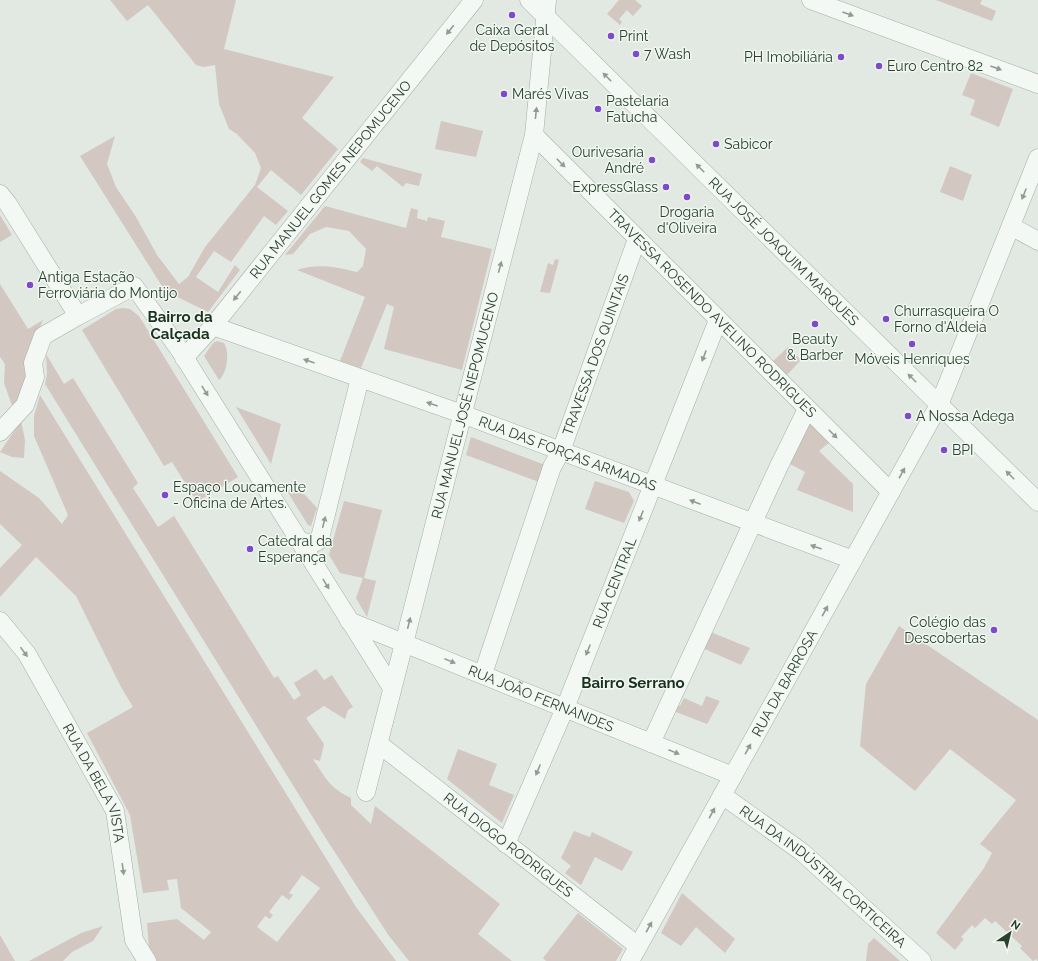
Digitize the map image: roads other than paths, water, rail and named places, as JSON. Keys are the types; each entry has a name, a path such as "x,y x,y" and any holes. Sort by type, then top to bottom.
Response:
{"street":[{"name":"RUA MANUEL GOMES NEPOMUCENO","path":"184,358 213,326 474,0"},
{"name":"RUA JOSÉ JOAQUIM MARQUES","path":"529,0 547,8 939,405 1038,502"},
{"path":"814,0 1038,84"},
{"name":"RUA MANUEL JOSÉ NEPOMUCENO","path":"366,792 534,135 547,8"},
{"name":"TRAVESSA ROSENDO AVELINO RODRIGUES","path":"534,135 891,492"},
{"name":"RUA DA BARROSA","path":"634,953 939,405 1038,158"},
{"path":"4,199 78,316"},
{"path":"1011,226 1038,241"},
{"name":"TRAVESSA DOS QUINTAIS","path":"483,674 552,467 561,451 637,239"},
{"path":"0,432 24,405 35,377 33,363 43,336 134,286 184,358 392,688"},
{"name":"RUA CENTRAL","path":"506,844 565,708 718,320"},
{"name":"RUA DAS FORÇAS ARMADAS","path":"213,326 462,414 753,524 853,560"},
{"path":"300,541 312,544 318,541 321,534 360,378"},
{"path":"651,743 807,409"},
{"name":"RUA DA BELA VISTA","path":"0,621 27,654 115,811 134,940 147,961"},
{"name":"RUA JOÃO FERNANDES","path":"349,621 733,776"},
{"name":"RUA DIOGO RODRIGUES","path":"379,744 506,844 634,953"},
{"name":"RUA DA INDÚSTRIA CORTICEIRA","path":"722,795 802,852 922,961"}],"place":[{"name":"Caixa Geral de Depósitos","path":"512,15"},
{"name":"Print","path":"611,36"},
{"name":"7 Wash","path":"636,54"},
{"name":"PH Imobiliária","path":"841,57"},
{"name":"Euro Centro 82","path":"879,66"},
{"name":"Marés Vivas","path":"504,94"},
{"name":"Pastelaria Fatucha","path":"598,109"},
{"name":"Sabicor","path":"716,144"},
{"name":"Ourivesaria André","path":"652,160"},
{"name":"ExpressGlass","path":"666,187"},
{"name":"Drogaria d'Oliveira","path":"687,197"},
{"name":"Antiga Estação Ferroviária do Montijo","path":"30,285"},
{"name":"Churrasqueira O Forno d'Aldeia","path":"886,319"},
{"name":"Beauty & Barber","path":"815,324"},
{"name":"Móveis Henriques","path":"912,344"},
{"name":"A Nossa Adega","path":"908,416"},
{"name":"BPI","path":"944,450"},
{"name":"Espaço Loucamente - Oficina de Artes.","path":"165,495"},
{"name":"Catedral da Esperança","path":"250,549"},
{"name":"Colégio das Descobertas","path":"994,630"}],"district":[{"name":"Bairro da Calçada","path":"180,326"},
{"name":"Bairro Serrano","path":"633,683"}]}
